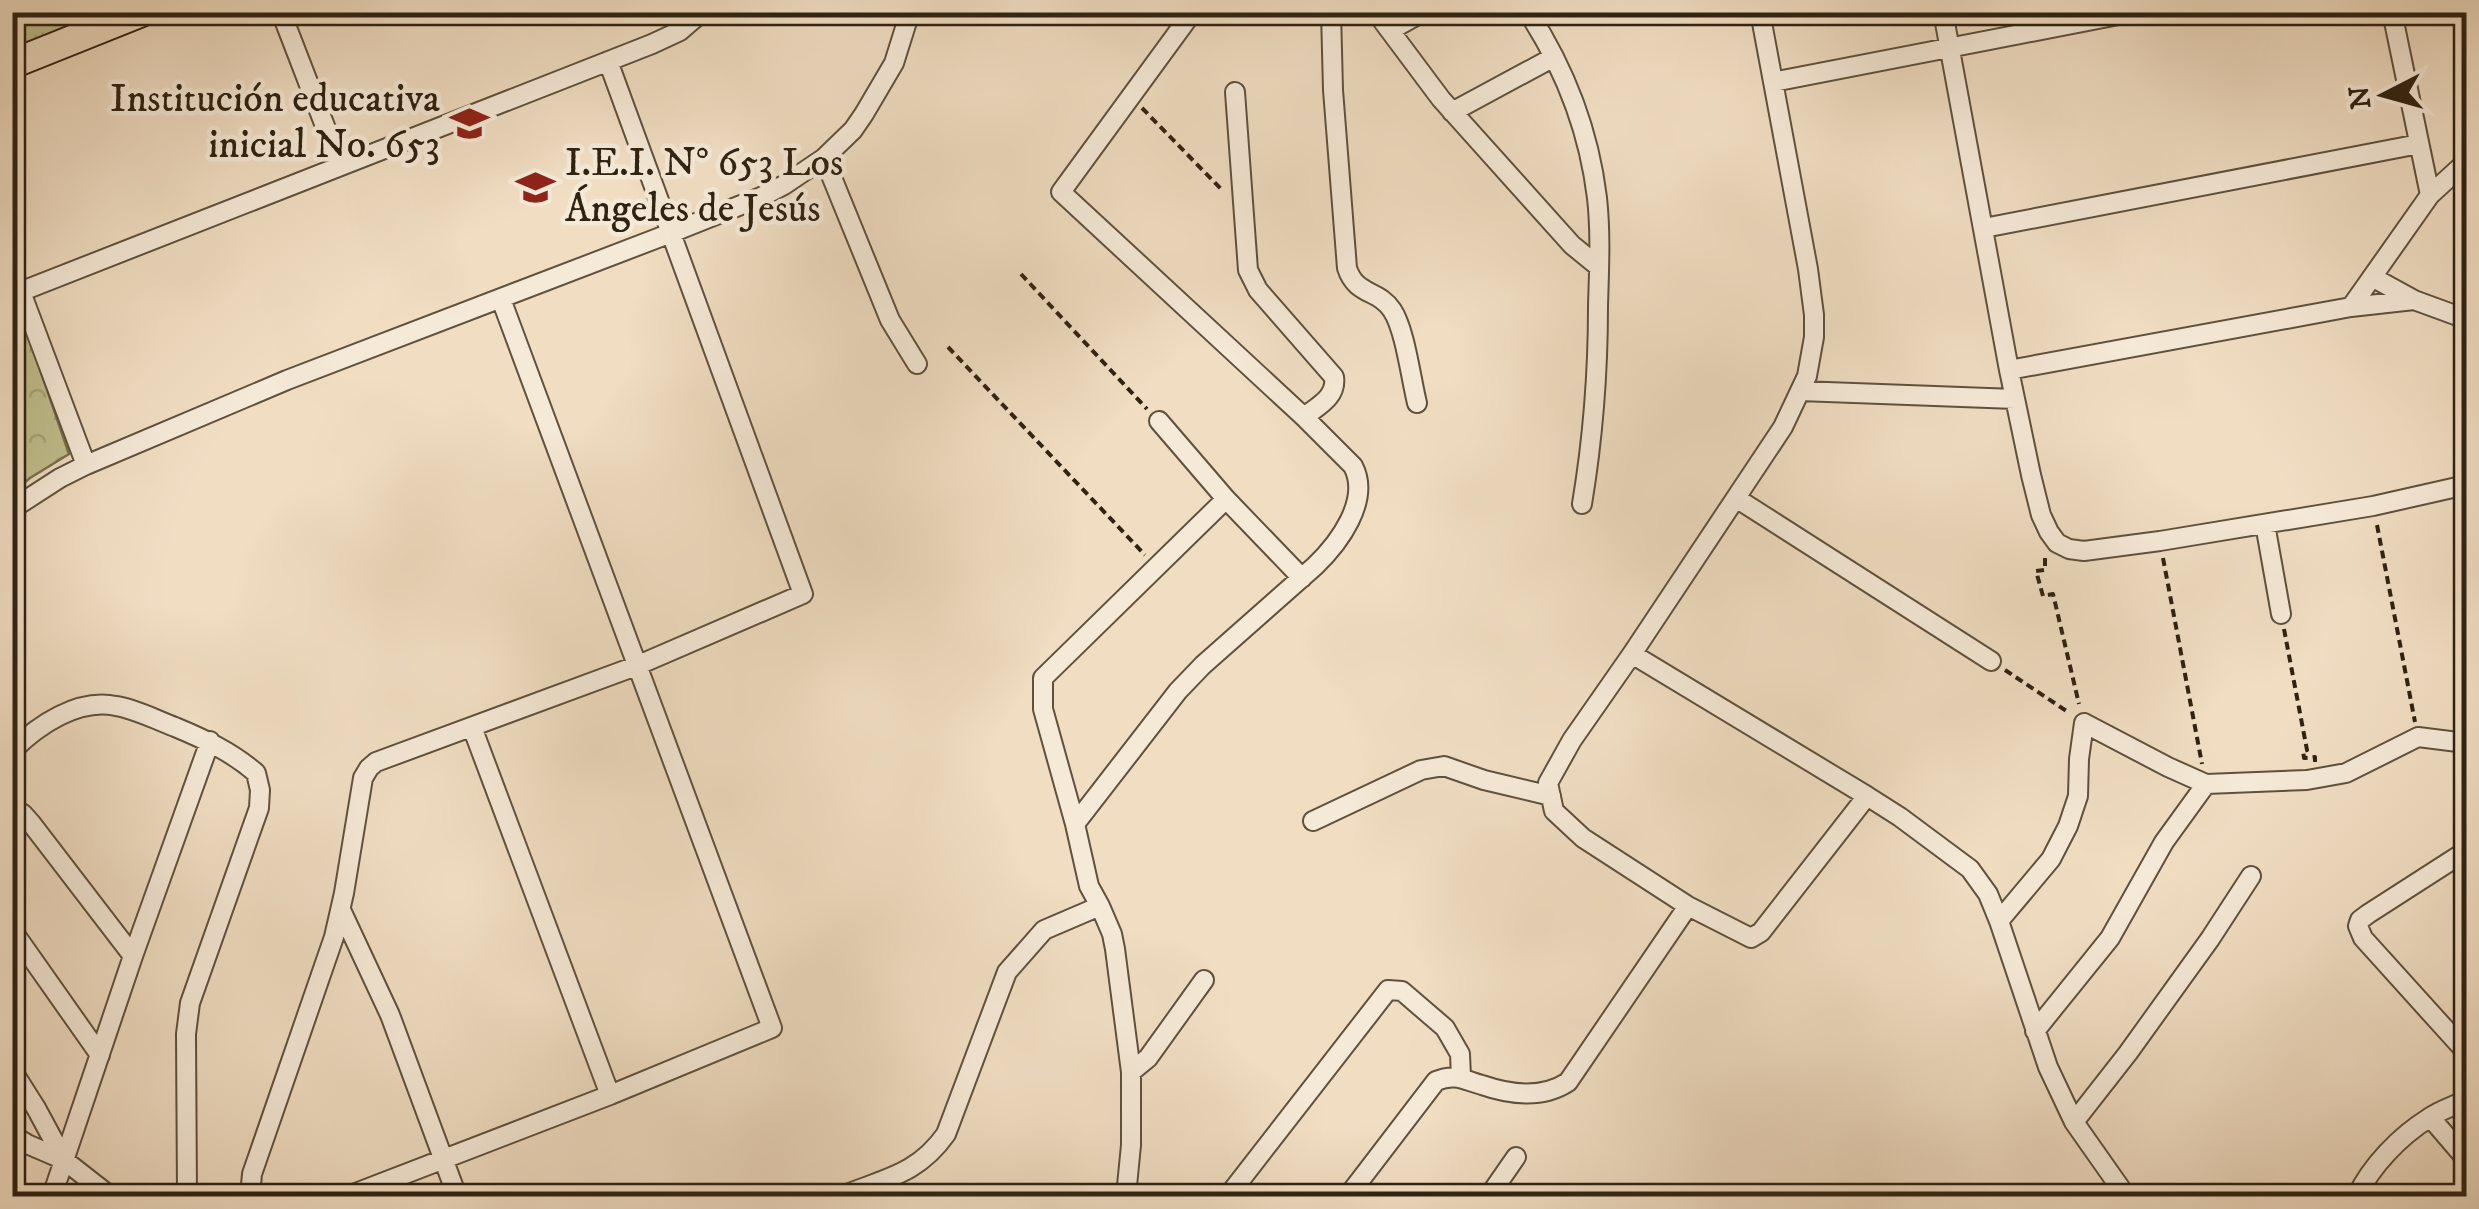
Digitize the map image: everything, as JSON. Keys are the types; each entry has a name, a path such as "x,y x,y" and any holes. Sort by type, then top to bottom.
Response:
{"main road":[{"path":"12,64 142,12"}],"street":[{"path":"281,12 340,165"},
{"path":"86,465 16,293 664,39 702,12"},
{"path":"12,509 86,465 287,380 671,233 784,185 824,158 852,130 886,81 910,12"},
{"path":"1331,12 1332,90 1347,268 1361,290 1383,300 1394,313 1416,403"},
{"path":"1376,12 1452,112 1572,245 1599,267"},
{"path":"1391,30 1424,12"},
{"path":"1528,12 1575,104 1597,199 1598,369 1582,504"},
{"path":"1760,12 1808,269 1814,315 1811,361 1782,427 1572,740 1548,783 1554,811 1583,838 1688,906 1748,937 1758,936 1867,796"},
{"path":"1943,12 2015,400 2041,515 2049,532 2063,546 2084,551 2265,524 2373,506 2466,484"},
{"path":"1773,82 2134,12"},
{"path":"2392,12 2430,195"},
{"path":"1075,824 1178,691 1322,559 1346,529 1358,490 1353,466 1061,192 1186,21"},
{"path":"1452,112 1554,57"},
{"path":"250,1196 252,1174 334,937 368,768 636,666 803,594 608,61"},
{"path":"1235,92 1250,278 1336,385 1332,395 1304,418"},
{"path":"1984,228 2419,144"},
{"path":"824,158 890,320 917,364"},
{"path":"2350,307 2430,195 2466,162"},
{"path":"2372,277 2414,300 2466,320"},
{"path":"348,1196 772,1028 501,299"},
{"path":"2009,370 2350,307 2414,300"},
{"path":"1800,391 2015,400"},
{"path":"1159,421 1302,578"},
{"path":"1736,498 1991,661"},
{"path":"1126,1196 1131,1072 1116,949 1089,886 1043,709 1043,678 1226,499"},
{"path":"2265,524 2282,619"},
{"path":"1632,654 1867,796 1970,870 1988,894 2048,1067 2074,1122 2126,1196"},
{"path":"12,751 68,712 94,704 117,706 210,741 256,774 259,808 190,1003 186,1034 187,1196"},
{"path":"1999,921 2051,859 2068,826 2078,796 2078,759 2084,723 2206,784 2307,780 2346,773 2418,736 2466,743"},
{"path":"472,727 610,1095"},
{"path":"52,1196 210,741"},
{"path":"1313,820 1421,770 1444,766 1551,796"},
{"path":"2035,1031 2110,938 2164,842 2206,784"},
{"path":"12,807 31,823 133,956"},
{"path":"2466,851 2368,914 2358,926 2362,938 2466,1052"},
{"path":"2074,1122 2210,940 2251,876"},
{"path":"842,1196 905,1173 937,1146 946,1134 1007,972 1044,930 1100,906"},
{"path":"1348,1196 1436,1081 1447,1076 1461,1077 1523,1094 1544,1093 1568,1082 1688,906"},
{"path":"340,910 390,1015 457,1196"},
{"path":"12,930 100,1056"},
{"path":"1131,1072 1148,1058 1204,980"},
{"path":"1228,1196 1388,990 1402,991 1445,1028 1460,1054 1461,1077"},
{"path":"12,1070 64,1160"},
{"path":"2357,1196 2378,1163 2430,1116 2466,1100"},
{"path":"2430,1116 2466,1159"},
{"path":"12,1135 64,1160 110,1196"},
{"path":"1489,1196 1516,1158"}],"path":[{"path":"12,25 43,12"},
{"path":"1139,104 1221,190"},
{"path":"1021,274 1159,421"},
{"path":"2439,491 2464,451 2462,370 2466,320"},
{"path":"948,348 1141,550"},
{"path":"2375,516 2418,736"},
{"path":"2162,553 2206,784"},
{"path":"2044,559 2045,570 2036,571 2042,596 2054,594 2084,723"},
{"path":"2282,619 2307,750 2303,752 2304,758 2314,757 2316,768"},
{"path":"1991,661 2084,723"}],"green space":[{"path":"13,12 103,12 103,13 13,49"},
{"path":"17,302 69,454 13,492 12,304"}],"place":[{"name":"Institución educativa inicial No. 653","path":"470,123"},
{"name":"I.E.I. N° 653 Los Ángeles de Jesús","path":"535,187"}]}
